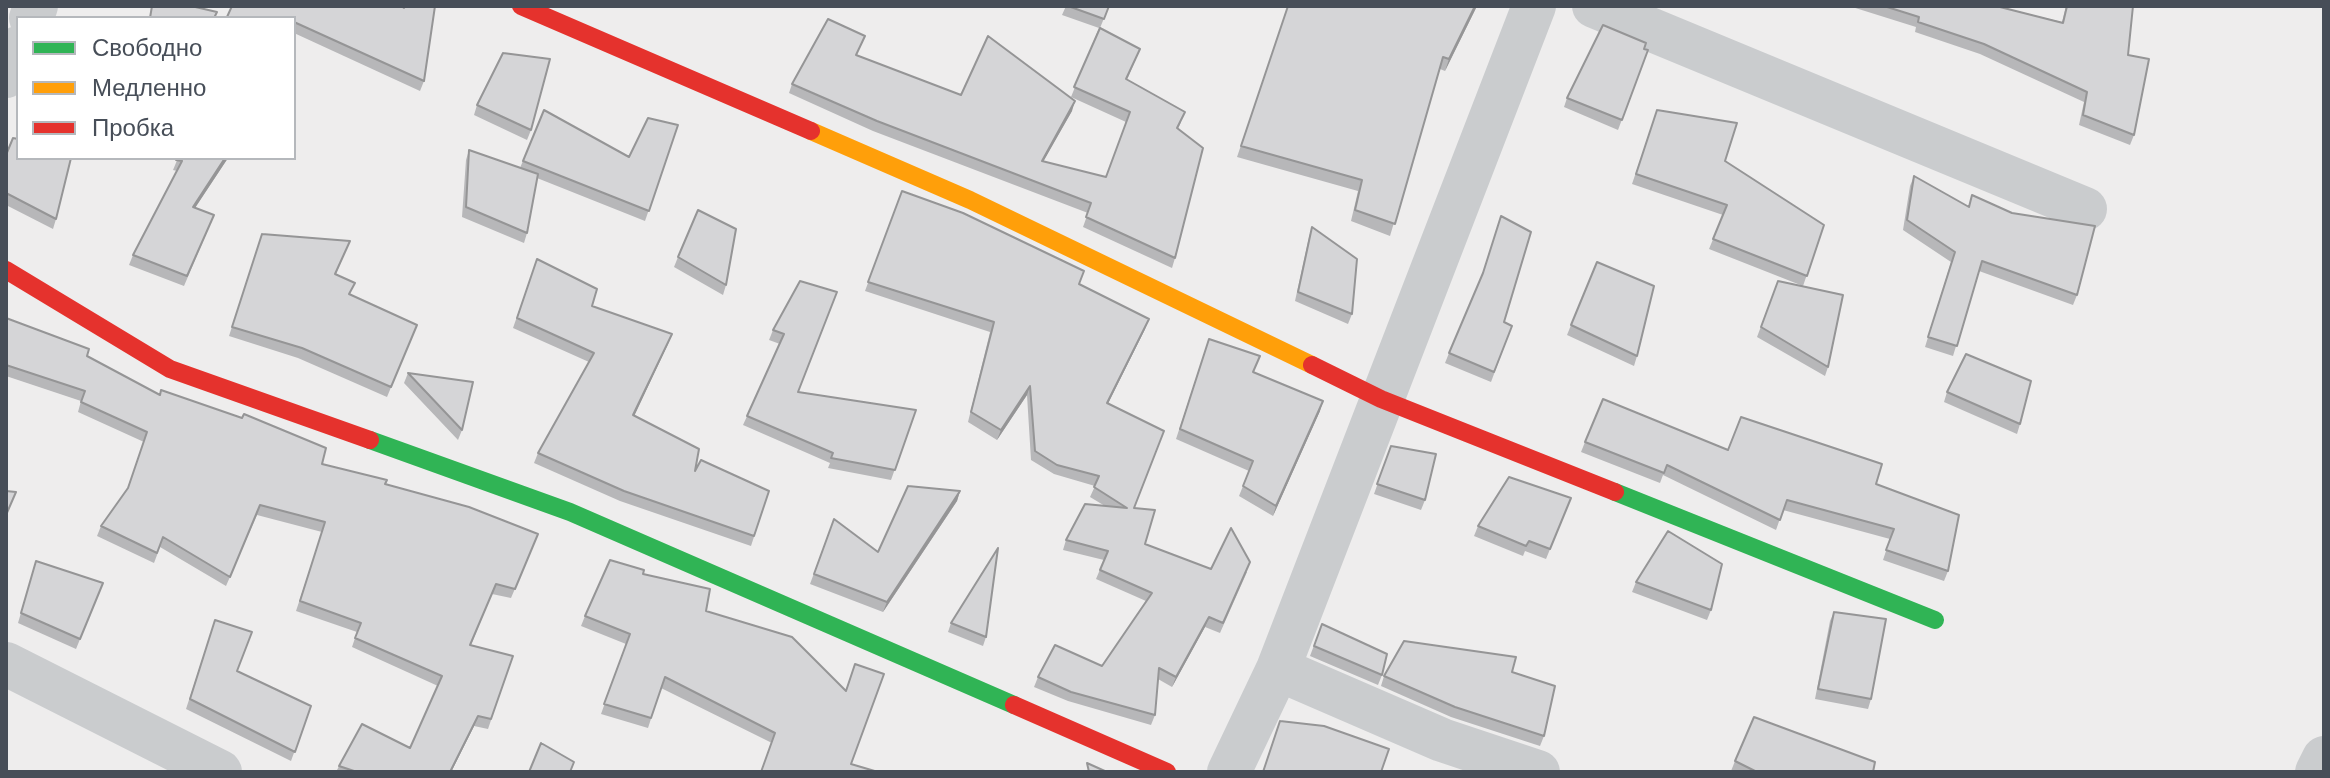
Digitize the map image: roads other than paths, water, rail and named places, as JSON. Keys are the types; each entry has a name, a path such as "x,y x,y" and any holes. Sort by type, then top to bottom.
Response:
{"street":[{"path":"521,6 970,200 1381,399 1935,620"},
{"path":"1229,772 1278,669 1534,6"},
{"path":"1594,6 2085,209"},
{"path":"6,76 16,53"},
{"path":"6,270 170,369 570,512 1167,772"},
{"path":"6,664 220,772"},
{"path":"1278,669 1442,740 1538,772"},
{"path":"2317,772 2324,758"}]}
